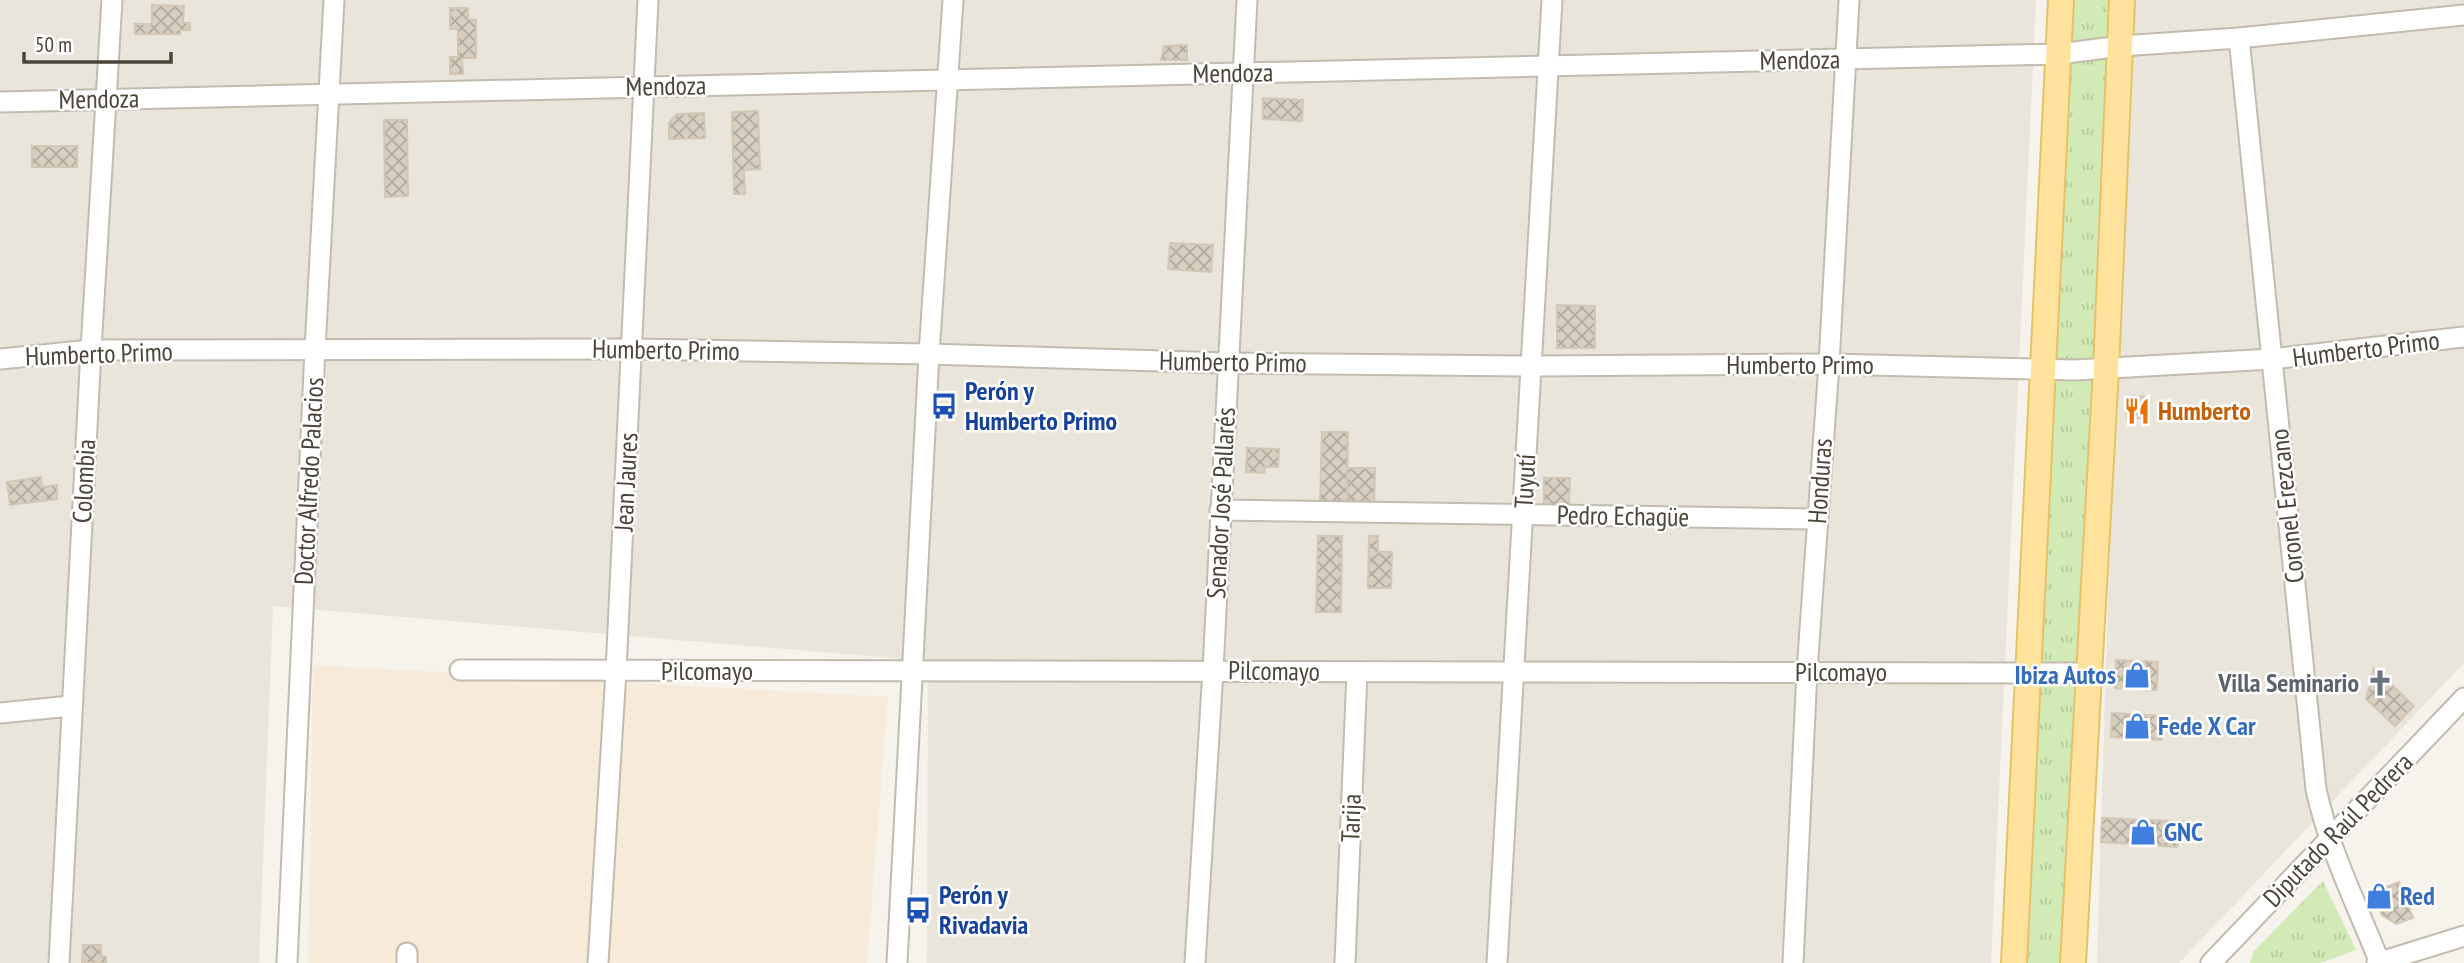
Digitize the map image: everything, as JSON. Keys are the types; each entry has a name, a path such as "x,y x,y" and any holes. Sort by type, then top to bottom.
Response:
{"main road":[{"path":"2014,963 2061,0"},
{"path":"2073,963 2106,369 2122,0"}],"street":[{"name":"Colombia","path":"59,963 71,706 112,0"},
{"name":"Doctor Alfredo Palacios","path":"286,963 334,0"},
{"name":"Jean Jaures","path":"598,963 616,671 648,0"},
{"path":"897,963 929,354 953,0"},
{"name":"Senador José Pallarés","path":"1195,963 1213,670 1247,0"},
{"name":"Tuyutí","path":"1497,963 1552,0"},
{"name":"Honduras","path":"1793,963 1807,671 1829,364 1849,0"},
{"name":"Mendoza","path":"0,102 2059,54 2464,15"},
{"name":"Coronel Erezcano","path":"2239,38 2316,789 2329,839 2379,963"},
{"name":"Humberto Primo","path":"0,359 91,351 632,349 1227,363 1532,366 1829,364 2106,369 2272,359 2464,337"},
{"name":"Pedro Echagüe","path":"1220,510 1817,519"},
{"name":"Pilcomayo","path":"460,670 2088,673"},
{"name":"Tarija","path":"1345,963 1357,672"},
{"name":"Diputado Raúl Pedrera","path":"2211,963 2464,698"},
{"path":"0,713 71,706"},
{"path":"2379,963 2464,936"}],"shaded area":[{"path":"0,0 2036,0 1991,963 927,963 928,661 273,606 259,963 0,963"},
{"path":"2126,0 2464,0 2464,663 2179,963 2097,963"},
{"path":"313,665 888,697 867,963 308,963"}],"green space":[{"path":"2061,0 2122,0 2073,963 2014,963"},
{"path":"2323,881 2356,950 2320,963 2250,963 2254,951"}],"building":[{"path":"152,5 184,6 183,23 190,23 190,30 180,30 180,34 135,34 135,24 152,24"},
{"path":"450,8 468,8 468,19 476,20 476,58 462,58 463,74 450,74 450,57 458,57 458,29 450,29"},
{"path":"1187,45 1187,60 1161,60 1164,46"},
{"path":"1263,98 1303,100 1302,121 1263,119"},
{"path":"758,111 760,169 744,170 745,194 734,194 732,112"},
{"path":"704,113 705,138 669,139 669,123 677,114"},
{"path":"384,120 407,120 408,196 385,197"},
{"path":"32,146 77,146 77,167 32,167"},
{"path":"1170,243 1213,245 1211,272 1168,269"},
{"path":"1557,305 1595,306 1595,348 1557,348"},
{"name":"Humberto","path":"2133,396 2148,397 2147,418 2127,418 2127,403"},
{"path":"1322,432 1348,432 1347,504 1320,503"},
{"path":"1247,448 1279,449 1278,467 1265,467 1264,473 1246,472"},
{"path":"1347,468 1375,468 1374,505 1347,504"},
{"path":"41,477 42,487 57,485 57,499 10,505 7,482"},
{"path":"1544,478 1570,478 1569,511 1544,506"},
{"path":"1318,536 1342,536 1341,612 1316,612"},
{"path":"1369,536 1378,536 1378,552 1392,552 1391,588 1368,588"},
{"name":"Ibiza Autos","path":"2116,660 2158,662 2157,690 2115,688"},
{"name":"Villa Seminario","path":"2374,668 2414,706 2395,726 2366,699"},
{"name":"Fede X Car","path":"2112,713 2163,716 2162,740 2111,737"},
{"name":"GNC","path":"2102,818 2189,822 2177,847 2101,842"},
{"path":"2399,882 2413,918 2396,924 2382,915 2373,892"},
{"path":"83,945 101,945 101,956 106,957 106,963 82,963"}],"place":[{"name":"Perón y Humberto Primo","path":"944,406"},
{"name":"Humberto","path":"2137,411"},
{"name":"Ibiza Autos","path":"2137,675"},
{"name":"Villa Seminario","path":"2380,683"},
{"name":"Fede X Car","path":"2137,726"},
{"name":"GNC","path":"2143,832"},
{"name":"Red","path":"2379,896"},
{"name":"Perón y Rivadavia","path":"918,910"}]}
